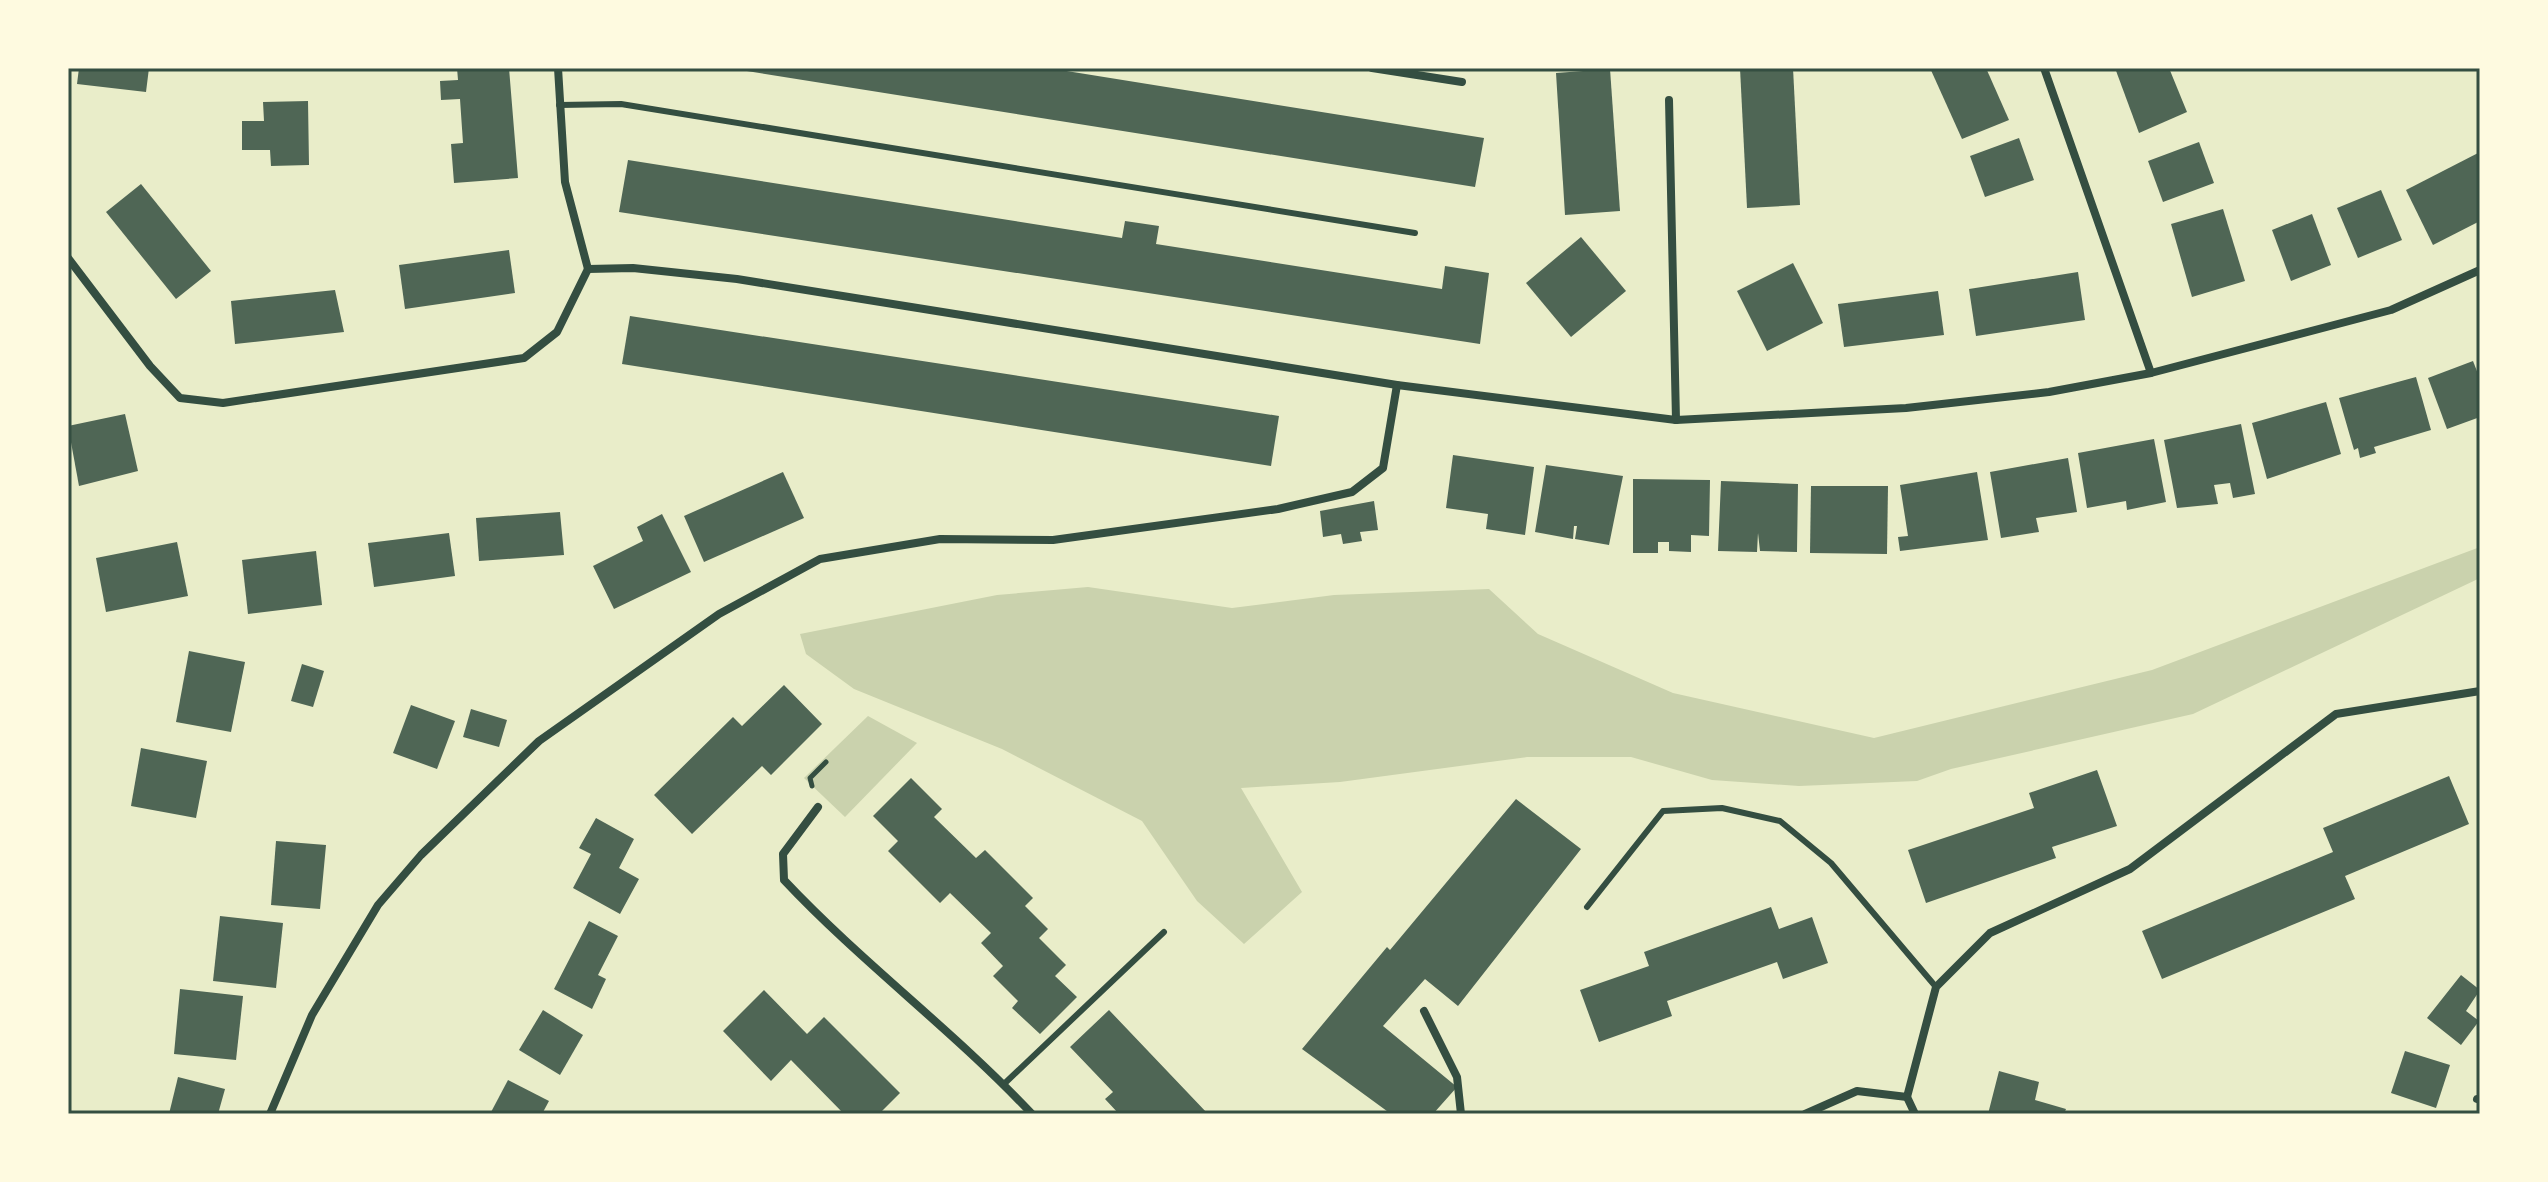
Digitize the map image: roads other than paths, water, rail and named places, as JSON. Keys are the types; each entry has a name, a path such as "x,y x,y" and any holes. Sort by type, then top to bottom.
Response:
{"street":[{"path":"68,258 150,366 180,398 223,403 524,358 557,332 588,269 565,182 558,68"},
{"path":"1372,68 1462,82"},
{"path":"2044,68 2151,373"},
{"path":"1669,100 1676,420"},
{"path":"588,269 633,268 737,279 1103,335 1397,385 1676,420 1906,408 2049,392 2151,373 2391,310 2480,270"},
{"path":"270,1114 312,1015 378,905 421,855 539,741 719,614 820,559 940,539 1053,540 1278,509 1352,492 1383,468 1397,385"},
{"path":"1915,1114 1907,1097 1936,987 1990,933 2130,869 2336,714 2479,689"},
{"path":"818,807 783,854 784,880 837,937 1004,1084 1032,1114"},
{"path":"1424,1011 1457,1077 1461,1114"},
{"path":"1805,1114 1857,1091 1907,1097"}],"lane":[{"path":"559,105 621,104 1415,233"},
{"path":"1587,907 1663,811 1722,808 1780,821 1831,863 1936,987"},
{"path":"1004,1084 1164,932"}]}
